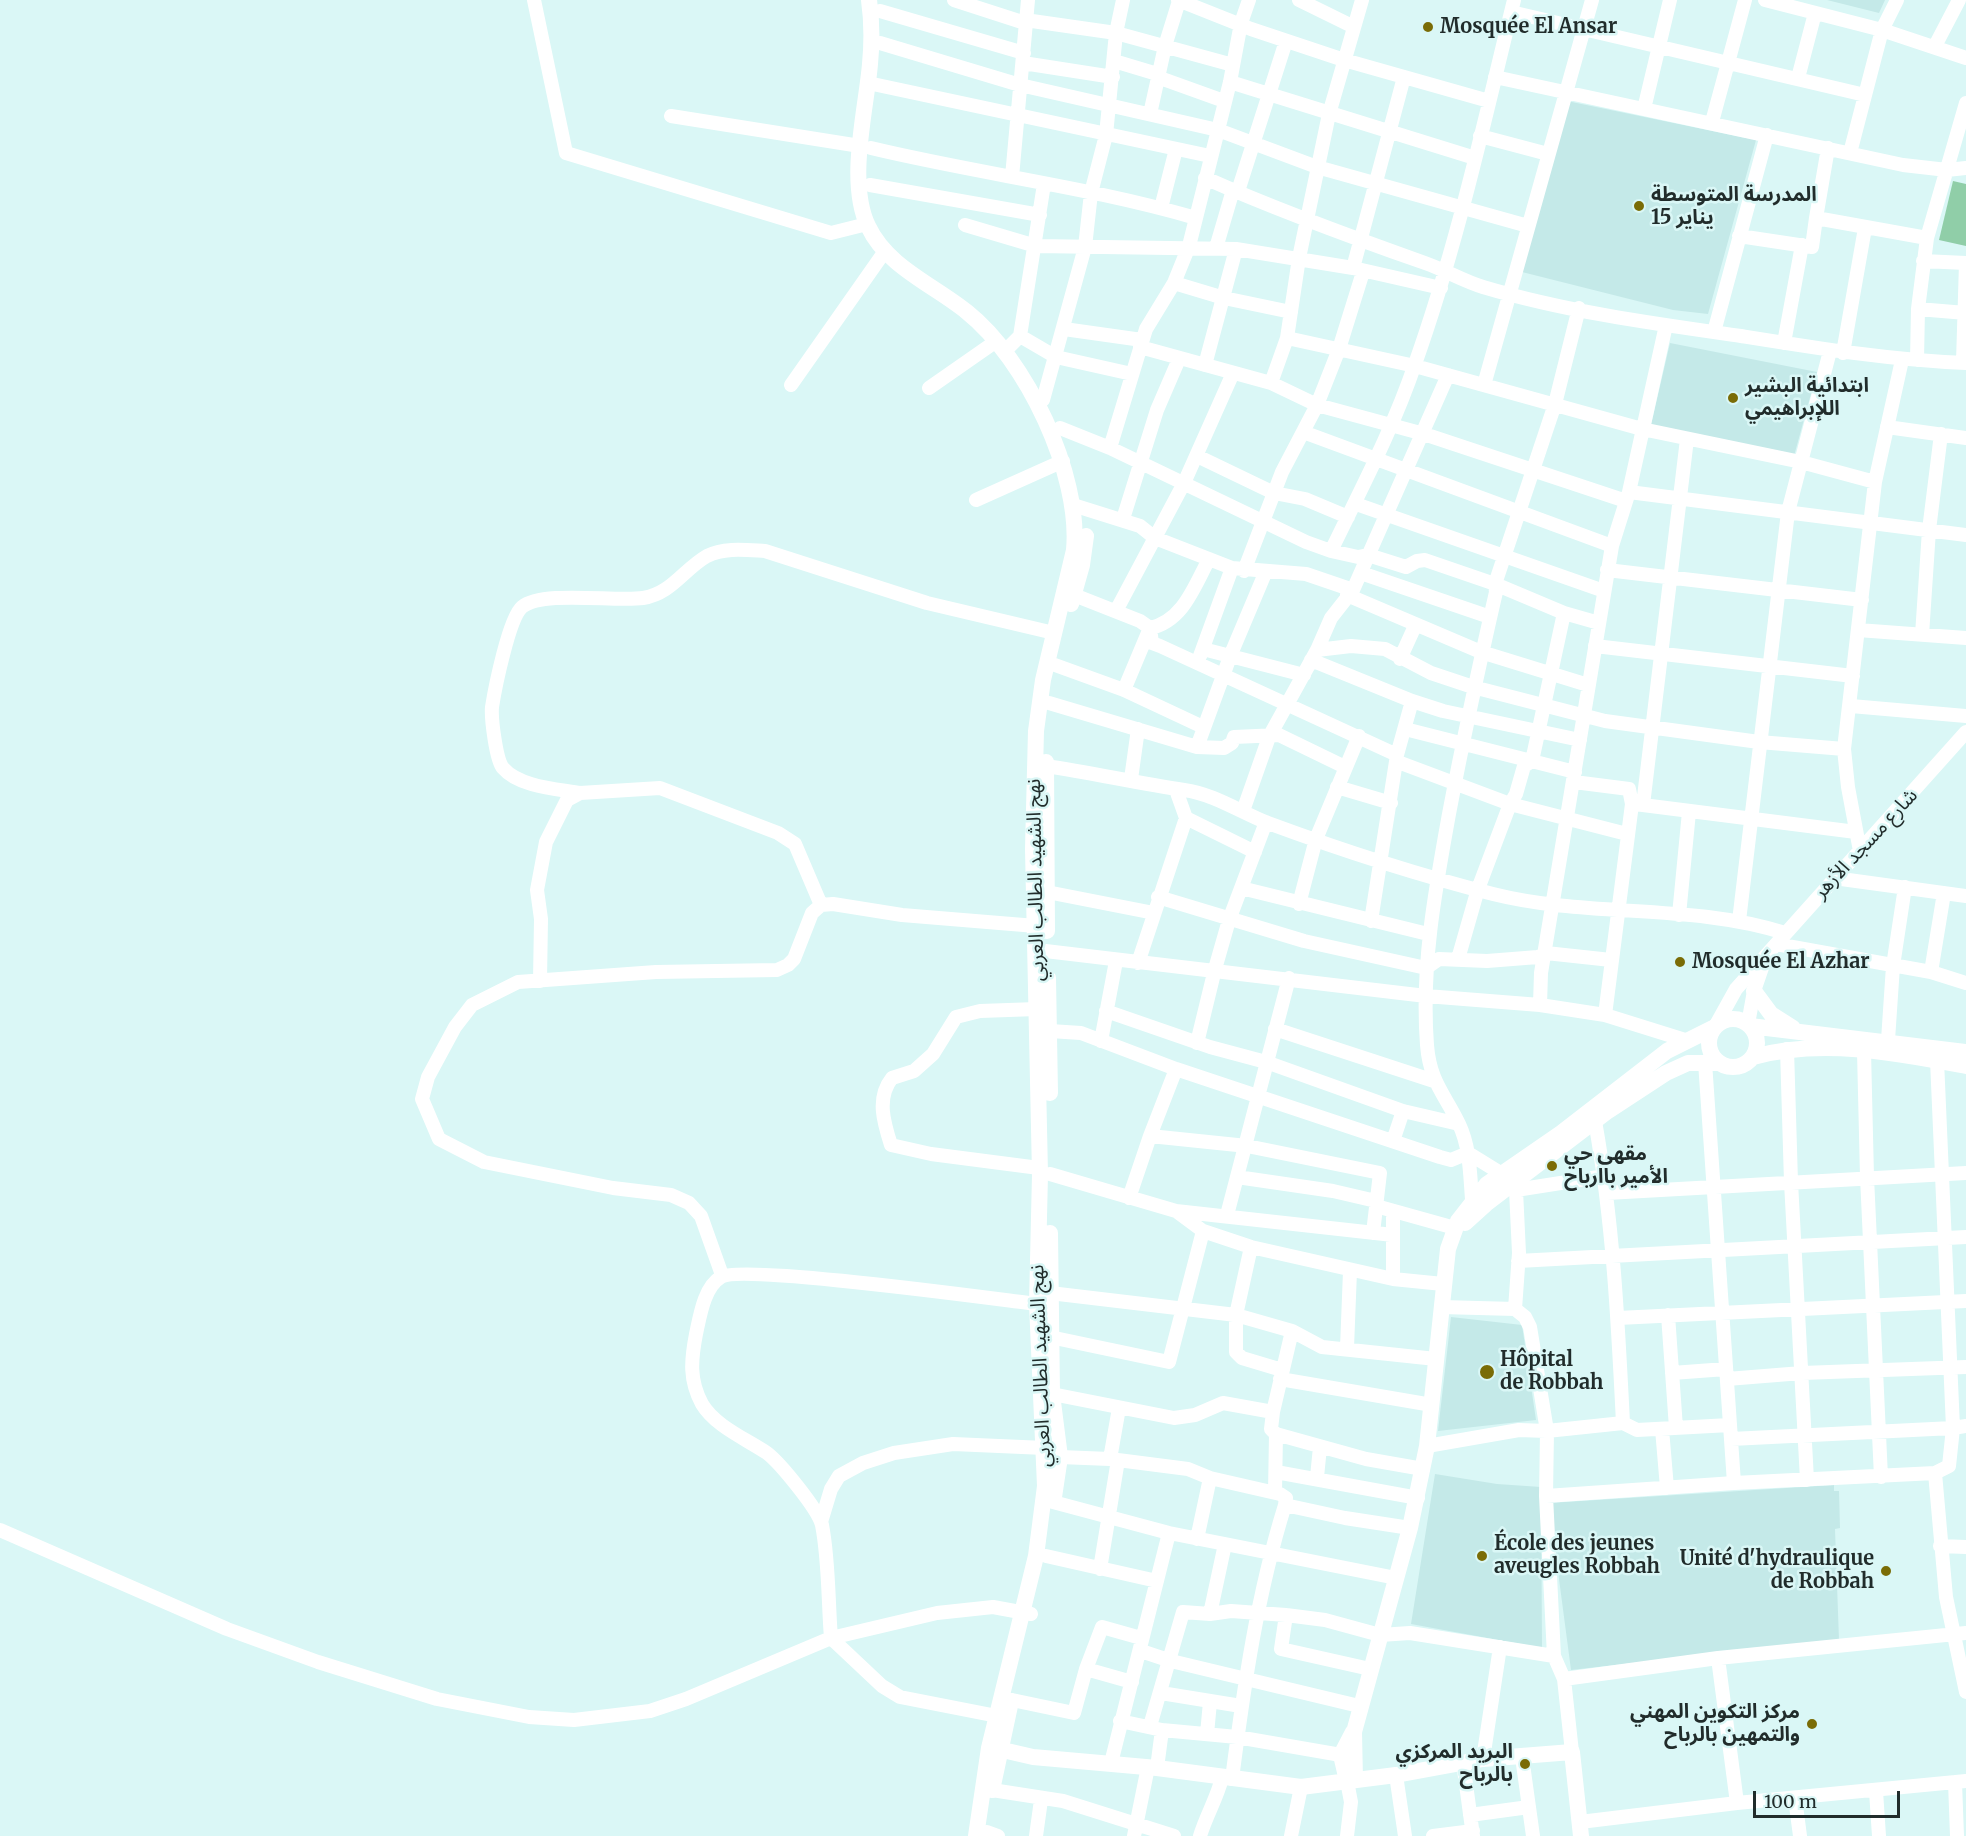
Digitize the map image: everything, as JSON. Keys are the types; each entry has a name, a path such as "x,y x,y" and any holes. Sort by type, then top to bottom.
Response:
{"main road":[{"name":"نهج الشهيد الطالب العربي","path":"876,4 880,43 872,84 862,207 867,224 885,251 976,309 1008,342 1063,461 1079,506 1085,552 1055,665 1049,703 1046,766 1047,892 1037,1009 1045,1171"},
{"name":"نهج الشهيد الطالب العربي","path":"872,84 870,63 876,4"},
{"name":"نهج الشهيد الطالب العربي","path":"866,147 873,211 882,232 929,280"},
{"name":"نهج الشهيد الطالب العربي","path":"996,1748 1011,1700 1036,1556 1045,1486 1043,1298 1050,1031 1042,950 1036,926 1033,849 1036,730 1054,633 1074,550 1079,506 1079,482 1060,428 1043,400 1021,372"},
{"path":"1754,991 1771,1014 1799,1032"},
{"path":"1448,1249 1464,1224 1561,1133 1667,1051 1732,1018 1749,1025 1888,1040 1966,1052"},
{"path":"1749,1025 1757,1037 1753,1057"},
{"path":"1712,1062 1708,1043 1715,1026"},
{"path":"1350,1783 1347,1748 1418,1498 1432,1405 1448,1249 1455,1228 1472,1199 1487,1184 1510,1183 1635,1092 1677,1066 1712,1062 1734,1067 1741,1066 1753,1057 1786,1049 1864,1051 1966,1066"},
{"name":"نهج الشهيد الطالب العربي","path":"987,1835 997,1716 1025,1618 1046,1556 1060,1457 1052,1394 1050,1336 1043,1298"},
{"path":"996,1748 1033,1757 1111,1763 1308,1786 1350,1783 1482,1759 1572,1752 1581,1829"},
{"path":"1347,1748 1389,1776"},
{"path":"1308,1786 1347,1748"},
{"path":"993,1766 1033,1757"},
{"name":"نهج الشهيد الطالب العربي","path":"987,1835 993,1766"}],"street":[{"path":"534,0 566,153 831,233 867,224"},
{"path":"1012,177 1028,0"},
{"path":"1043,400 1064,329 1084,247 1091,193 1106,135 1116,33 1123,0"},
{"path":"1110,448 1146,328 1174,283 1189,246 1230,82 1241,23 1250,0"},
{"path":"1299,0 1354,27"},
{"path":"1271,383 1287,338 1306,220 1329,114 1362,0"},
{"path":"1484,385 1592,0"},
{"path":"1644,109 1670,0"},
{"path":"1712,122 1745,0"},
{"path":"1765,0 1882,30 1966,57"},
{"path":"1850,153 1882,30 1897,0"},
{"path":"1935,46 1959,0"},
{"path":"961,1 1025,21 1116,33 1233,65"},
{"path":"1150,114 1179,1 1241,23 1251,29 1344,60 1489,101"},
{"path":"876,4 1023,58 1113,77"},
{"path":"1331,551 1378,458 1415,366 1447,271 1513,6 1584,28 1659,47 1865,95"},
{"path":"1798,78 1815,13"},
{"path":"1233,190 1239,188 1286,41"},
{"path":"880,43 1020,85 1218,130 1317,166 1375,184 1528,226"},
{"path":"1114,61 1154,73 1160,78 1224,101"},
{"path":"1200,655 1238,569 1317,405 1339,350 1358,270 1360,240 1404,77"},
{"path":"1496,77 1902,165 1947,170 1966,168"},
{"path":"1230,82 1475,158"},
{"path":"872,84 1210,156"},
{"path":"1917,360 1918,309 1927,238 1966,103"},
{"path":"671,116 866,147 1161,208 1196,218"},
{"path":"1714,332 1767,135"},
{"path":"1480,136 1548,154"},
{"path":"1739,236 1812,247 1828,148"},
{"path":"1161,208 1176,149"},
{"path":"1205,178 1306,220 1447,271 1480,286 1509,294 1666,326 1837,352 1902,360 1965,363 1966,263 1923,261"},
{"path":"929,388 1008,342 1036,246 1044,184"},
{"path":"870,185 1040,214"},
{"path":"1215,248 1233,190"},
{"path":"1816,218 1927,238"},
{"path":"966,225 1036,246 1189,246 1236,249 1299,258 1441,288"},
{"path":"1739,921 1788,512 1801,462 1837,352 1865,228"},
{"path":"1784,343 1802,245"},
{"path":"1205,365 1236,249"},
{"path":"791,385 885,251"},
{"path":"1174,283 1224,298 1292,312"},
{"path":"1472,1199 1468,1153 1459,1124 1434,1082 1427,1045 1428,934 1467,717 1480,652 1491,617 1496,592 1495,584 1518,510 1556,404 1579,308"},
{"path":"1918,309 1965,313"},
{"path":"1540,1005 1541,973 1612,546 1628,497 1666,326"},
{"path":"1064,329 1141,344 1179,359 1271,383 1317,405 1424,434 1628,497 1788,512 1869,525 1966,535"},
{"path":"1287,338 1415,366 1642,429 1801,462 1875,482"},
{"path":"1008,342 1056,357 1132,374"},
{"path":"1122,519 1139,462 1179,359"},
{"path":"1860,850 1844,749 1851,706 1875,482 1902,360"},
{"path":"1116,611 1184,483 1233,373"},
{"path":"1243,811 1269,737 1304,675 1331,618 1350,593 1361,573 1448,375"},
{"path":"1887,427 1966,438"},
{"path":"1060,428 1110,448 1262,523 1331,551 1358,557 1368,555 1406,567 1417,561 1425,560 1495,584 1564,613 1599,623"},
{"path":"1303,432 1612,546"},
{"path":"1922,635 1929,530 1941,434"},
{"path":"1605,1015 1627,834 1638,804 1653,729 1687,439"},
{"path":"1197,456 1274,493 1305,500 1348,517"},
{"path":"976,500 1063,461"},
{"path":"1356,504 1604,591"},
{"path":"1079,506 1140,526 1155,538 1238,569 1306,574 1415,626 1480,652 1552,676 1588,685"},
{"path":"821,905 795,844 778,833 660,788 580,793 520,780 508,773 498,761 492,708 512,627 519,609 531,602 559,598 644,598 673,585 709,555 749,550 765,551 927,603 1054,633"},
{"path":"1074,595 1140,621 1150,628 1164,625 1184,607 1209,559"},
{"path":"1608,570 1862,600"},
{"path":"1197,747 1231,654 1266,571"},
{"path":"1361,573 1491,617"},
{"path":"1458,959 1478,889 1510,804 1516,794 1524,766 1532,761 1564,613"},
{"path":"1400,659 1415,626"},
{"path":"1150,628 1152,643 1200,655 1231,654 1304,675"},
{"path":"1124,690 1150,628"},
{"path":"1858,630 1966,638"},
{"path":"1314,655 1361,646 1384,649 1400,659 1473,687 1605,721 1759,742 1844,749"},
{"path":"1595,646 1853,676"},
{"path":"1200,655 1223,676 1359,735 1397,758 1510,804 1627,834"},
{"path":"1314,655 1412,701 1467,717 1580,740"},
{"path":"1055,665 1124,690 1203,727"},
{"path":"1371,921 1397,758 1412,701"},
{"path":"1049,703 1197,747 1224,748 1232,743 1234,737 1279,735 1345,767"},
{"path":"1851,706 1966,716"},
{"path":"1131,779 1138,729"},
{"path":"1405,729 1532,761 1574,777 1629,789 1638,804 1689,813 1856,832"},
{"name":"شارع مسجد الأزهر","path":"1715,1026 1736,989 1966,732"},
{"path":"1299,904 1316,839 1359,735"},
{"path":"1046,766 1131,779 1202,795 1266,822 1437,879 1478,889 1552,903 1739,921 1785,933"},
{"path":"1337,787 1391,803"},
{"path":"1138,963 1186,818 1176,790"},
{"path":"540,981 541,920 537,890 546,842 567,800 580,793"},
{"path":"1679,915 1689,813"},
{"path":"1186,818 1255,852"},
{"path":"1197,1043 1229,920 1266,822"},
{"path":"1834,879 1966,896"},
{"path":"1888,1040 1893,966 1905,887"},
{"path":"1241,888 1428,934"},
{"path":"1047,892 1154,913"},
{"path":"1931,972 1944,892"},
{"path":"1158,897 1229,920 1368,957 1426,968 1439,959 1538,957 1546,953 1611,960"},
{"path":"722,1275 701,1216 689,1203 671,1195 614,1188 484,1162 439,1139 422,1099 428,1077 455,1027 472,1005 518,982 656,972 777,970 788,966 794,959 812,913 821,905 833,904 902,915 1036,926"},
{"path":"1776,944 1931,972 1966,983"},
{"path":"1042,950 1116,961 1215,969 1426,996 1540,1005 1605,1015 1685,1040"},
{"name":"شارع مسجد الأزهر","path":"1749,1025 1754,991 1766,957"},
{"path":"1101,1041 1116,961"},
{"path":"1227,1215 1247,1146 1288,978"},
{"path":"1037,1009 980,1011 956,1017 933,1054 914,1071 892,1078 882,1095 883,1122 891,1145 931,1154 1045,1171 1176,1211 1393,1235"},
{"path":"1106,1011 1197,1043 1266,1062 1403,1111 1459,1124"},
{"path":"1275,1029 1434,1082"},
{"path":"1050,1031 1081,1033 1176,1069 1451,1160 1468,1153"},
{"path":"1786,1049 1807,1480"},
{"path":"1864,1051 1867,1177 1881,1477"},
{"path":"1546,1497 1734,1483 1935,1473 1949,1466 1959,1427 1949,1367 1937,1060"},
{"path":"1712,1062 1714,1187 1734,1483"},
{"path":"1130,1198 1150,1136 1176,1069"},
{"path":"1393,1141 1403,1111"},
{"path":"1595,1121 1607,1193 1618,1318 1623,1423"},
{"path":"1150,1136 1247,1146 1380,1173 1373,1233"},
{"path":"1468,1153 1510,1183 1605,1176"},
{"path":"1607,1193 1966,1173"},
{"path":"1237,1177 1333,1191 1376,1203 1393,1212 1455,1228"},
{"path":"1510,1183 1518,1261 1515,1309"},
{"path":"1176,1211 1203,1231 1251,1247 1350,1271 1393,1279 1443,1284"},
{"path":"1393,1212 1393,1279"},
{"path":"1050,1336 1169,1362 1181,1308 1203,1231"},
{"path":"1518,1261 1966,1237"},
{"path":"1251,1247 1236,1315 1236,1352 1242,1358 1281,1375 1432,1405"},
{"path":"1347,1348 1350,1271"},
{"path":"821,1522 778,1461 715,1419 703,1406 693,1383 690,1362 701,1309 712,1285 722,1275 746,1273 1181,1308 1236,1315 1292,1331 1322,1347 1436,1359"},
{"path":"1618,1318 1966,1301"},
{"path":"1441,1307 1515,1309 1525,1317 1530,1327 1547,1431 1546,1497 1554,1656 1564,1678 1572,1752"},
{"path":"1667,1488 1672,1373 1668,1315"},
{"path":"1292,1331 1271,1429 1276,1434 1320,1447 1423,1469"},
{"path":"1672,1373 1726,1374 1966,1366"},
{"path":"1052,1394 1174,1418 1195,1415 1223,1403 1273,1412"},
{"path":"1100,1569 1109,1518 1119,1408"},
{"path":"1427,1446 1519,1430 1547,1431 1623,1423 1637,1430 1669,1429 1805,1436 1959,1427"},
{"path":"1275,1492 1276,1434"},
{"path":"997,1716 900,1697 882,1686 831,1638 821,1522 831,1489 839,1476 863,1463 894,1453 953,1444 1045,1448 1060,1457 1188,1468 1210,1478 1275,1492 1286,1498 1256,1614 1244,1678 1237,1737 1227,1778 1206,1817 1200,1836"},
{"path":"1317,1477 1320,1447"},
{"path":"1276,1472 1317,1477 1418,1498"},
{"path":"1935,1473 1940,1546 1960,1634 1966,1692"},
{"path":"1197,1539 1210,1478"},
{"path":"1053,1502 1169,1533 1396,1578"},
{"path":"1285,1505 1345,1518 1410,1528"},
{"path":"0,1530 227,1629 318,1662 437,1699 529,1717 583,1719 650,1711 686,1699 831,1638 937,1613 980,1608 1005,1608 1025,1618"},
{"path":"1111,1763 1169,1533"},
{"path":"1210,1614 1225,1544"},
{"path":"1940,1546 1966,1547"},
{"path":"1046,1556 1157,1581"},
{"path":"1135,1831 1152,1768 1161,1693 1183,1612 1210,1614 1231,1611 1286,1615 1325,1620 1380,1635 1410,1633 1554,1656"},
{"path":"1286,1615 1281,1649 1370,1669"},
{"path":"1011,1700 1074,1713 1086,1669 1102,1627 1171,1661 1359,1706"},
{"path":"1564,1678 1718,1658 1960,1634"},
{"path":"1482,1759 1500,1647"},
{"path":"1718,1658 1737,1803"},
{"path":"1086,1669 1132,1682"},
{"path":"1161,1693 1242,1706"},
{"path":"1207,1734 1210,1702"},
{"path":"1120,1721 1156,1728 1347,1748"},
{"path":"1522,1757 1533,1836"},
{"path":"1433,1836 1473,1833 1463,1762"},
{"path":"1389,1776 1405,1836"},
{"path":"1581,1829 1737,1803 1960,1782 1958,1836"},
{"path":"1347,1836 1351,1802 1350,1783"},
{"path":"1291,1836 1308,1786"},
{"path":"992,1790 1073,1804 1135,1831 1174,1836"},
{"path":"1876,1791 1879,1836"},
{"path":"1795,1798 1800,1836"},
{"path":"1036,1836 1041,1800"},
{"path":"1470,1815 1529,1807"}],"shaded area":[{"path":"1827,0 1885,0 1879,13"},
{"name":"المدرسة المتوسطة 15 يناير","path":"1567,101 1756,140 1708,314 1673,310 1522,272"},
{"name":"ابتدائية البشير اللإبراهيمي","path":"1670,343 1817,372 1794,456 1651,425"},
{"name":"Hôpital de Robbah","path":"1451,1317 1522,1325 1536,1420 1438,1431"},
{"name":"École des jeunes aveugles Robbah","path":"1435,1474 1497,1484 1541,1487 1542,1648 1411,1624"},
{"path":"1834,1485 1834,1491 1839,1491 1840,1528 1835,1529 1839,1640 1571,1670 1549,1503"}],"green space":[{"path":"1953,181 1966,184 1966,246 1939,240"}],"place":[{"name":"Mosquée El Ansar","path":"1428,27"},
{"name":"المدرسة المتوسطة 15 يناير","path":"1639,206"},
{"name":"ابتدائية البشير اللإبراهيمي","path":"1733,398"},
{"name":"Mosquée El Azhar","path":"1680,962"},
{"name":"مقهى حي الأمير باارباح","path":"1552,1166"},
{"name":"Hôpital de Robbah","path":"1487,1372"},
{"name":"École des jeunes aveugles Robbah","path":"1482,1556"},
{"name":"Unité d'hydraulique de Robbah","path":"1886,1571"},
{"name":"مركز التكوين المهني والتمهين بالرباح","path":"1812,1724"},
{"name":"البريد المركزي بالرباح","path":"1525,1764"}]}
